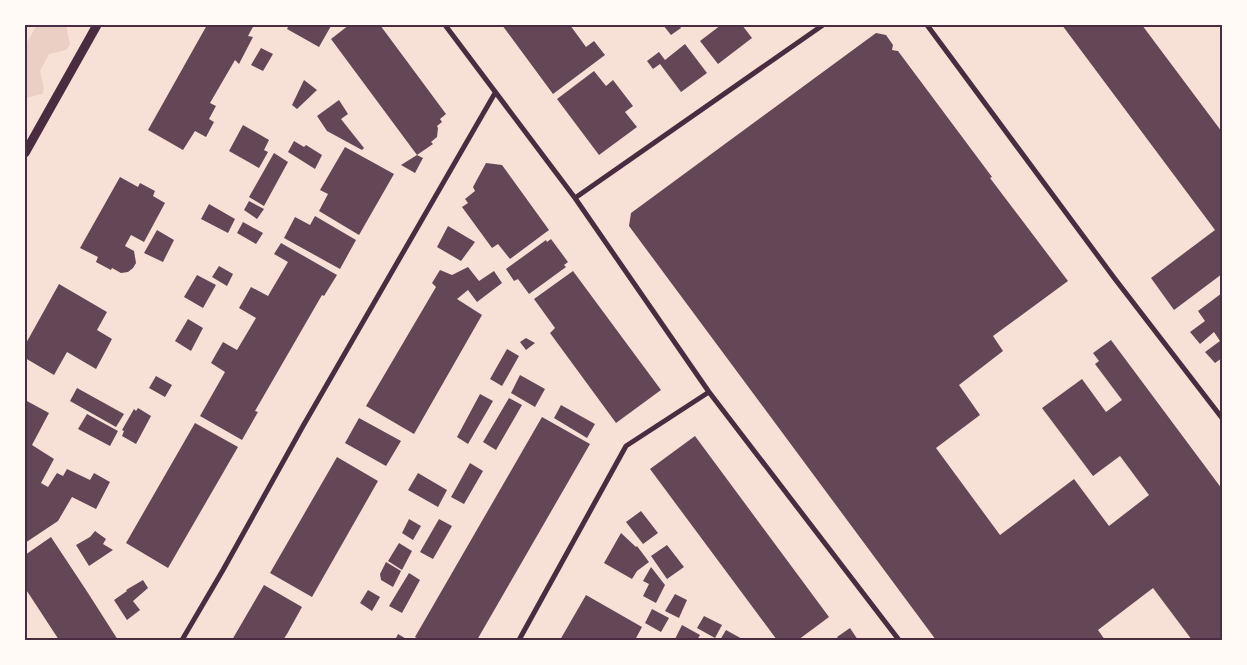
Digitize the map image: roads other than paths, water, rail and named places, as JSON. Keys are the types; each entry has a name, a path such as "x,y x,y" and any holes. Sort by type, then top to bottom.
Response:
{"street":[{"path":"25,153 97,25"},
{"path":"445,25 575,198 709,392 900,640"},
{"path":"575,198 823,25"},
{"path":"927,25 1115,279 1222,418"},
{"path":"182,640 495,92"},
{"path":"519,640 626,446 709,392"}]}
